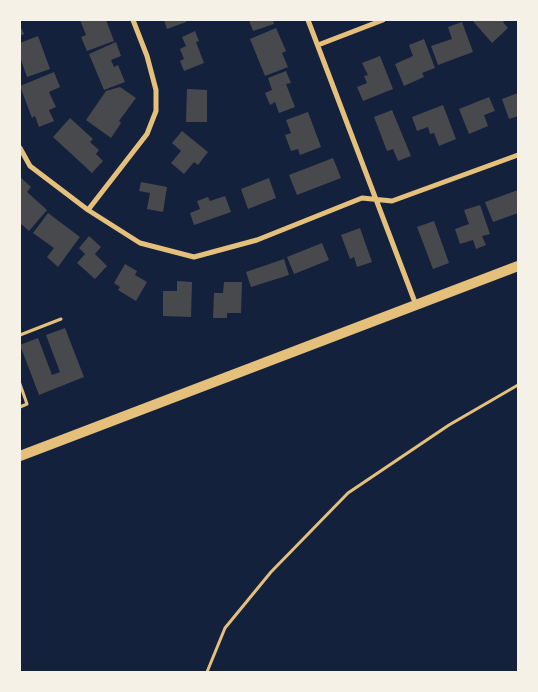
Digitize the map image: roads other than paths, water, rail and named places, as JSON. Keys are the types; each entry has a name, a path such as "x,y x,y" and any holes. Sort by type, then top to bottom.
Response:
{"main road":[{"path":"20,455 518,266"}],"street":[{"path":"88,210 147,134 156,111 156,90 147,56 133,20"},
{"path":"308,20 416,305"},
{"path":"318,45 384,20"},
{"path":"20,148 30,166 88,210 140,243 194,257 258,240 362,198 392,201 518,155"}],"lane":[{"path":"20,335 61,319"},
{"path":"20,384 28,404 20,407"},
{"path":"206,672 225,628 271,572 348,493 449,425 518,386"}]}
